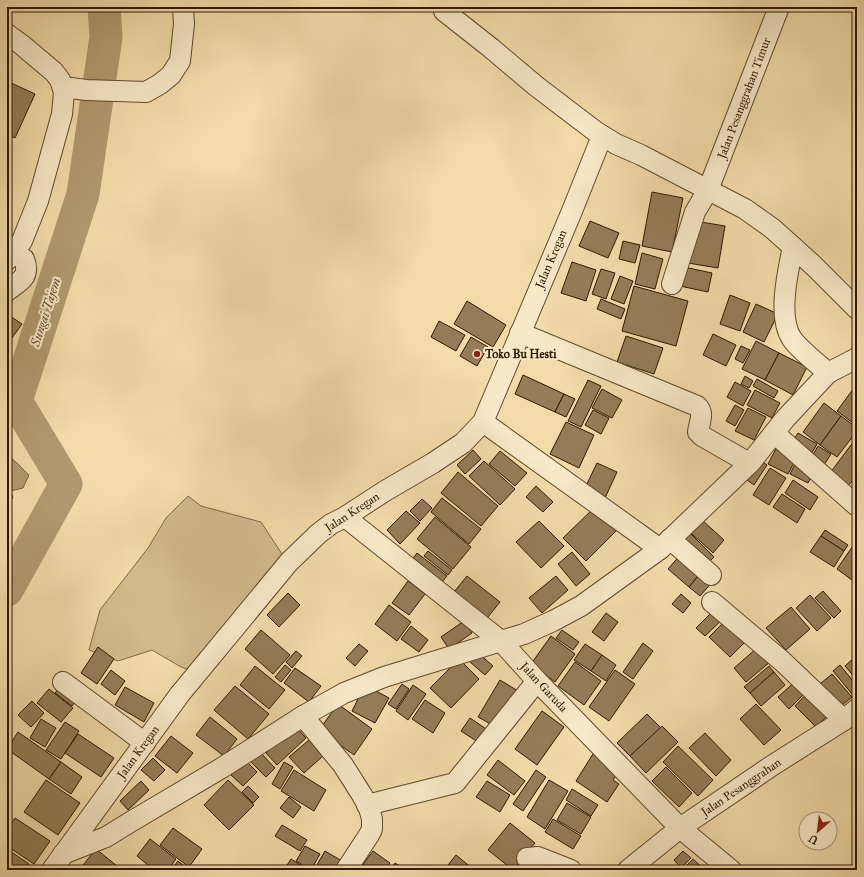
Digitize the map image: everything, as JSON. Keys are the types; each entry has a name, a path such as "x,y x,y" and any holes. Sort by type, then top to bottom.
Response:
{"street":[{"path":"63,87 86,90 130,90 146,92 160,84 171,75 180,61 184,24 183,7"},
{"name":"Jalan Pesanggrahan Timur","path":"672,284 695,212 708,190 779,7"},
{"path":"443,8 536,86 602,136 745,209 793,247 857,309"},
{"path":"7,34 54,72 63,87 64,102 38,201 22,241 10,257 24,260 27,268 25,276 7,291"},
{"name":"Jalan Kregan","path":"52,870 180,694 289,562 318,534 331,524 433,463 463,443 483,422 602,136"},
{"path":"793,247 786,293 786,324 792,339 828,373"},
{"path":"520,334 697,406 702,415 698,432 702,436 749,463"},
{"path":"63,854 106,837 220,769 303,716 344,693 384,677 524,634 581,606 665,544 749,463 785,419 828,373 857,358"},
{"path":"483,422 711,575"},
{"path":"774,433 857,506"},
{"name":"Jalan Garuda","path":"345,517 501,641 537,681 680,828 731,870"},
{"path":"712,602 850,714"},
{"path":"367,805 455,783 537,681"},
{"path":"63,682 145,743"},
{"name":"Jalan Pesanggrahan","path":"628,870 680,828 850,714"},
{"path":"303,716 343,765 367,805 372,818 372,829 366,842 346,870"},
{"path":"527,858 538,857 571,870"}],"shaded area":[{"path":"7,456 16,462 29,475 23,488 11,491 13,498 7,503"},
{"path":"188,496 201,506 261,522 282,554 244,601 230,624 195,672 181,667 152,650 118,661 89,650 100,610 148,548 166,518"}],"building":[{"path":"9,82 35,94 15,138 7,134 7,87"},
{"path":"652,192 683,198 672,252 642,246"},
{"path":"590,221 619,233 608,258 579,246"},
{"path":"695,221 725,226 718,268 688,263"},
{"path":"623,241 640,245 635,263 619,259"},
{"path":"642,253 663,259 655,289 635,284"},
{"path":"572,262 596,270 586,301 561,293"},
{"path":"684,267 712,273 708,292 680,286"},
{"path":"601,269 615,273 606,299 592,294"},
{"path":"620,276 633,281 624,304 611,299"},
{"path":"634,286 688,301 676,346 622,331"},
{"path":"730,295 750,303 740,331 720,324"},
{"path":"601,299 625,309 621,319 597,309"},
{"path":"467,301 506,325 493,347 454,324"},
{"path":"756,304 778,314 764,342 743,332"},
{"path":"7,314 22,324 7,345"},
{"path":"439,321 465,335 456,351 431,337"},
{"path":"713,334 736,345 726,366 703,355"},
{"path":"626,336 663,348 654,374 617,362"},
{"path":"471,337 488,347 477,366 460,356"},
{"path":"756,341 779,353 765,380 742,369"},
{"path":"741,346 750,350 743,363 735,359"},
{"path":"779,353 807,367 793,395 765,380"},
{"path":"523,375 564,394 555,412 515,394"},
{"path":"745,376 753,381 749,388 741,384"},
{"path":"757,379 778,391 774,398 753,386"},
{"path":"588,380 601,386 581,427 568,421"},
{"path":"735,382 751,391 743,406 727,397"},
{"path":"854,388 857,389 857,426 837,411"},
{"path":"602,389 622,400 612,418 592,408"},
{"path":"755,390 780,403 772,418 747,405"},
{"path":"564,394 575,399 566,417 555,412"},
{"path":"824,403 841,416 820,445 803,432"},
{"path":"735,405 744,410 735,426 726,421"},
{"path":"748,408 766,417 754,440 735,431"},
{"path":"593,410 609,418 601,434 585,425"},
{"path":"841,416 857,428 857,431 837,457 820,445"},
{"path":"566,422 594,435 579,468 550,454"},
{"path":"798,433 817,444 810,456 791,444"},
{"path":"857,437 857,475 848,486 830,473"},
{"path":"778,445 798,455 788,474 768,464"},
{"path":"818,446 831,454 824,465 811,458"},
{"path":"473,450 481,459 465,474 457,465"},
{"path":"500,451 527,473 515,486 489,464"},
{"path":"760,460 767,465 754,485 747,480"},
{"path":"797,460 815,470 808,483 790,474"},
{"path":"484,461 515,489 500,505 469,476"},
{"path":"597,463 617,472 605,498 585,488"},
{"path":"770,468 786,478 769,505 753,495"},
{"path":"458,472 498,506 481,526 441,493"},
{"path":"793,480 818,497 810,510 785,493"},
{"path":"536,486 553,502 543,512 526,497"},
{"path":"782,494 805,509 797,523 773,507"},
{"path":"442,498 481,529 469,544 431,512"},
{"path":"422,499 432,508 420,521 410,511"},
{"path":"595,507 617,530 586,561 563,538"},
{"path":"406,511 420,523 400,544 387,530"},
{"path":"435,517 471,547 453,569 417,539"},
{"path":"702,520 724,540 713,553 691,533"},
{"path":"539,521 564,546 541,568 516,542"},
{"path":"825,530 848,545 844,551 821,536"},
{"path":"689,532 714,557 704,567 679,542"},
{"path":"821,536 844,551 834,567 810,552"},
{"path":"857,540 857,572 852,580 837,569"},
{"path":"428,551 452,570 448,575 424,556"},
{"path":"572,552 590,574 576,586 558,564"},
{"path":"417,553 447,576 437,588 408,565"},
{"path":"682,553 703,570 689,587 668,569"},
{"path":"703,570 714,580 700,596 689,587"},
{"path":"467,576 500,602 487,618 454,592"},
{"path":"556,576 568,590 542,613 529,598"},
{"path":"408,581 425,594 409,615 392,603"},
{"path":"823,591 841,611 834,618 815,598"},
{"path":"288,593 300,605 279,627 267,615"},
{"path":"681,594 691,603 683,613 672,604"},
{"path":"810,595 831,618 817,631 796,608"},
{"path":"389,605 411,622 397,641 375,624"},
{"path":"791,607 810,629 786,650 766,628"},
{"path":"715,609 724,618 705,636 696,628"},
{"path":"606,613 618,622 604,641 592,632"},
{"path":"726,620 747,640 730,657 709,637"},
{"path":"464,621 472,633 449,649 441,637"},
{"path":"411,626 428,640 419,652 401,639"},
{"path":"261,630 290,655 273,674 245,649"},
{"path":"562,630 579,642 573,650 556,638"},
{"path":"551,636 575,654 555,682 531,664"},
{"path":"643,643 653,651 633,679 623,672"},
{"path":"359,644 368,651 355,666 346,658"},
{"path":"585,644 602,655 591,671 574,660"},
{"path":"98,647 114,659 97,684 81,673"},
{"path":"757,648 770,662 746,682 734,668"},
{"path":"296,651 302,656 292,668 286,662"},
{"path":"477,652 493,666 485,675 469,661"},
{"path":"602,655 616,665 606,681 591,671"},
{"path":"855,657 857,660 857,680 845,666"},
{"path":"459,659 479,679 451,708 430,688"},
{"path":"575,662 601,681 584,705 558,686"},
{"path":"285,665 291,670 281,682 275,677"},
{"path":"840,665 857,686 857,690 852,694 833,671"},
{"path":"255,666 285,690 269,709 240,685"},
{"path":"769,666 774,672 750,693 744,687"},
{"path":"295,668 321,686 309,702 284,683"},
{"path":"111,670 125,681 115,695 101,684"},
{"path":"615,670 635,684 609,721 589,707"},
{"path":"774,672 785,685 761,706 750,693"},
{"path":"832,674 852,697 835,711 815,688"},
{"path":"500,680 518,691 496,727 478,717"},
{"path":"797,680 807,691 789,709 778,697"},
{"path":"402,684 409,689 396,709 388,704"},
{"path":"365,685 389,698 375,723 352,711"},
{"path":"413,685 426,694 408,720 396,711"},
{"path":"235,686 269,714 248,739 214,710"},
{"path":"60,687 76,700 72,706 55,693"},
{"path":"125,687 154,703 144,722 115,705"},
{"path":"49,689 73,708 61,722 37,703"},
{"path":"809,691 831,712 816,727 795,706"},
{"path":"425,700 445,713 433,733 412,719"},
{"path":"32,701 44,713 31,727 18,715"},
{"path":"338,704 372,729 354,755 319,730"},
{"path":"756,704 781,730 764,745 740,719"},
{"path":"542,711 564,727 537,765 515,749"},
{"path":"647,714 661,728 630,756 617,743"},
{"path":"210,717 237,739 224,756 196,735"},
{"path":"470,718 492,733 484,746 461,731"},
{"path":"41,719 56,728 45,747 30,738"},
{"path":"65,722 79,731 61,759 46,750"},
{"path":"295,726 306,738 277,765 266,753"},
{"path":"662,726 678,742 646,773 630,756"},
{"path":"18,732 61,762 49,779 7,749"},
{"path":"705,733 731,760 716,776 689,748"},
{"path":"78,734 114,758 101,777 65,753"},
{"path":"171,736 193,753 177,773 155,756"},
{"path":"309,740 323,756 304,773 289,757"},
{"path":"678,746 713,780 698,796 663,762"},
{"path":"258,750 275,768 266,777 249,760"},
{"path":"593,754 619,771 613,780 619,784 607,802 576,781"},
{"path":"153,758 165,770 154,781 141,770"},
{"path":"245,760 257,772 243,786 231,775"},
{"path":"498,760 525,781 514,795 487,775"},
{"path":"61,762 82,777 71,794 49,779"},
{"path":"284,762 293,767 280,789 272,784"},
{"path":"666,767 692,793 679,807 652,781"},
{"path":"294,770 326,790 314,811 281,791"},
{"path":"536,770 546,777 523,811 513,804"},
{"path":"46,780 80,803 58,835 24,812"},
{"path":"228,780 254,805 229,830 204,805"},
{"path":"549,780 568,791 545,829 527,817"},
{"path":"141,781 149,790 128,810 120,801"},
{"path":"487,781 510,795 500,812 476,797"},
{"path":"248,786 259,797 253,803 242,792"},
{"path":"572,789 598,805 591,816 566,800"},
{"path":"289,797 301,807 293,818 280,808"},
{"path":"567,803 591,817 581,834 557,820"},
{"path":"15,818 50,841 34,864 7,846 7,830"},
{"path":"553,819 581,836 573,849 545,832"},
{"path":"510,823 535,843 513,870 488,850"},
{"path":"282,825 307,840 300,851 275,836"},
{"path":"173,828 202,849 189,867 160,845"},
{"path":"150,839 176,859 168,870 154,870 137,856"},
{"path":"305,846 320,854 311,870 296,861"},
{"path":"7,849 29,864 25,870 7,870"},
{"path":"96,849 122,870 79,870"},
{"path":"325,851 342,861 336,870 314,870"},
{"path":"373,851 390,863 385,870 359,870"},
{"path":"683,851 691,858 681,868 674,860"},
{"path":"456,855 473,869 444,870"},
{"path":"291,859 308,870 284,870"},
{"path":"693,859 705,870 682,870"},
{"path":"178,861 188,869 188,870 171,870"},
{"path":"395,863 406,870 391,870"}],"waterway":[{"name":"Sungai Tajem","path":"7,590 66,484 16,401 83,194 106,37 104,7"}],"place":[{"name":"Toko Bu Hesti","path":"477,354"}]}
